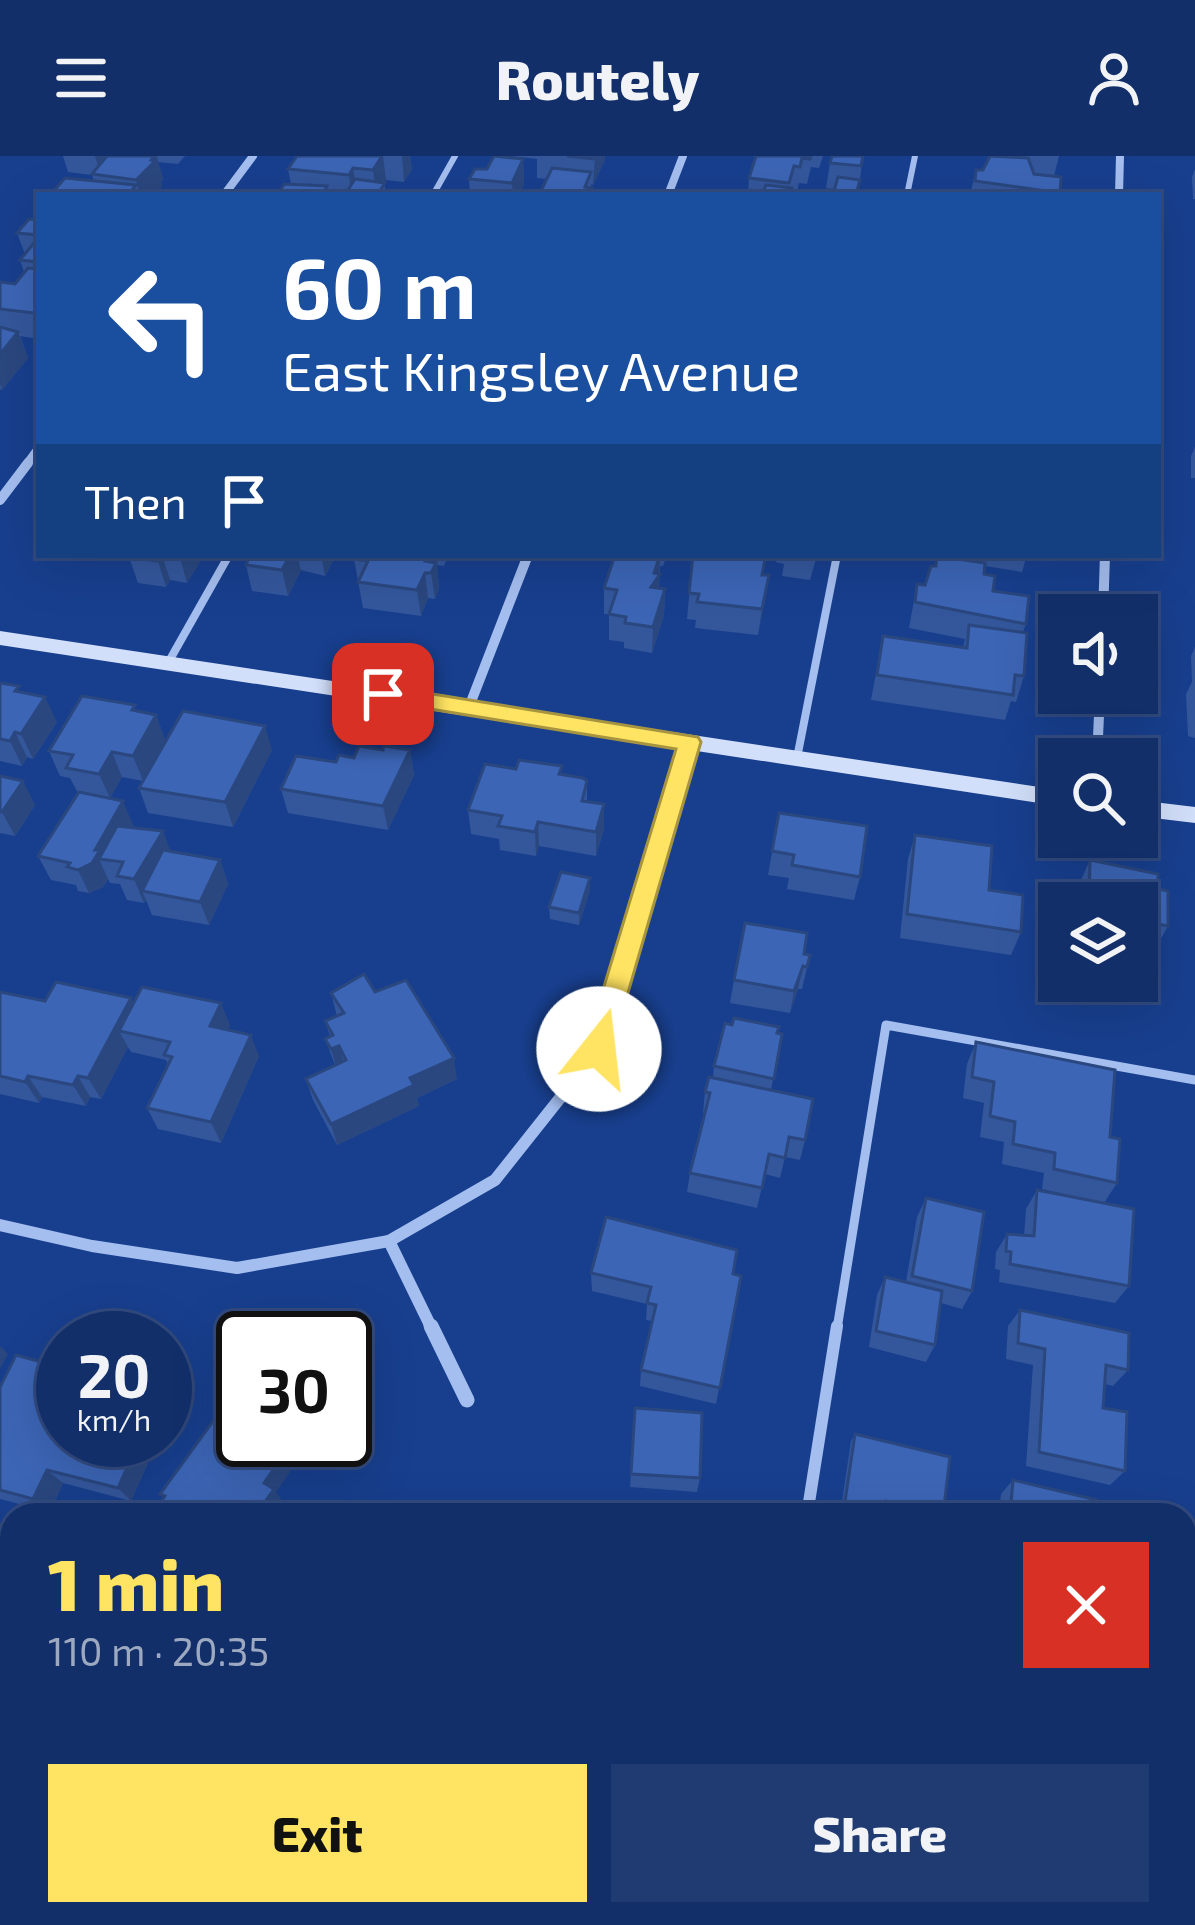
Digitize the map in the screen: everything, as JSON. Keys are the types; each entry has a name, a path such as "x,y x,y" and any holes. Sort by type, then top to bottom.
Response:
{"street":[{"path":"226,192 253,156"},
{"path":"669,192 683,156"},
{"path":"1119,192 1120,156"},
{"path":"0,500 36,451"},
{"path":"469,706 527,558"},
{"path":"1104,594 1105,558"},
{"path":"0,638 1038,795"},
{"path":"0,1225 92,1246 237,1268 389,1241 495,1180 599,1049 690,742"},
{"path":"1158,811 1195,815"},
{"path":"389,1241 467,1400"}],"lane":[{"path":"435,192 454,156"},
{"path":"909,192 915,156"},
{"path":"168,662 227,558"},
{"path":"797,758 836,558"},
{"path":"809,1503 886,1025 1195,1080"}],"building":[{"path":"107,156 154,156 151,160 155,161 136,180 92,174"},
{"path":"297,156 382,156 373,170 353,168 349,175 288,169"},
{"path":"494,156 523,159 512,183 469,179 475,169 487,169"},
{"path":"756,156 811,156 802,158 800,167 794,166 789,183 749,178"},
{"path":"832,156 863,156 861,166 830,163"},
{"path":"990,156 1028,158 1034,174 1061,177 1060,192 975,181 976,170 983,170"},
{"path":"552,168 591,172 585,187 592,188 590,192 540,192"},
{"path":"838,177 860,180 857,192 834,191"},
{"path":"65,178 136,185 130,192 53,192"},
{"path":"355,179 385,183 379,192 347,192"},
{"path":"284,184 327,186 324,192 280,192"},
{"path":"766,185 792,188 791,192 763,192"},
{"path":"29,219 36,220 36,235 17,233"},
{"path":"36,241 36,262 20,260"},
{"path":"28,268 36,269 34,313 0,309 0,282 15,284"},
{"path":"0,327 18,332 0,354"},
{"path":"249,558 288,558 282,570 246,565"},
{"path":"426,558 436,563 417,590 358,582 368,561 354,559"},
{"path":"614,558 659,558 654,573 660,574 651,587 665,589 653,627 625,623 626,617 609,614 617,590 604,588"},
{"path":"693,558 765,559 762,575 769,575 762,609 697,602 699,594 689,593"},
{"path":"937,558 985,563 984,574 995,576 993,591 1029,596 1026,624 915,602 917,584 925,585 931,566 936,566"},
{"path":"969,625 1027,633 1024,676 1015,675 1013,695 877,675 883,636 967,648"},
{"path":"0,683 45,697 21,734 15,732 10,741 0,739"},
{"path":"82,696 135,705 132,710 156,715 133,756 112,752 99,774 66,768 73,755 49,751"},
{"path":"183,711 265,726 225,802 139,788"},
{"path":"359,746 410,750 383,806 281,789 296,756 336,762 339,755 354,758"},
{"path":"519,760 562,766 559,774 587,781 582,801 604,804 596,832 538,822 535,832 498,826 502,816 468,810 485,764 516,769"},
{"path":"0,776 23,781 2,812 0,812"},
{"path":"79,792 123,801 92,863 78,870 67,867 70,863 38,856"},
{"path":"779,813 867,826 860,877 792,865 794,855 772,851"},
{"path":"117,826 163,831 134,879 117,876 123,862 99,859"},
{"path":"915,835 992,846 989,890 1023,895 1021,932 907,914"},
{"path":"163,850 220,860 200,902 142,891"},
{"path":"1090,860 1158,874 1158,882 1089,882"},
{"path":"561,872 590,878 579,913 549,907"},
{"path":"1158,889 1168,891 1168,926 1158,924"},
{"path":"745,923 807,933 804,954 810,955 794,991 734,980"},
{"path":"364,974 375,992 406,980 454,1058 410,1078 414,1085 331,1124 306,1079 346,1060 339,1046 331,1049 325,1039 333,1035 325,1021 344,1013 331,993"},
{"path":"56,982 131,998 88,1078 78,1076 73,1085 0,1076 0,992 45,1001"},
{"path":"142,987 221,1003 210,1026 251,1035 211,1122 147,1108 172,1057 164,1055 170,1042 119,1031"},
{"path":"734,1018 779,1027 777,1033 782,1034 774,1079 714,1066 725,1023 732,1025"},
{"path":"976,1042 1115,1070 1110,1137 1120,1139 1117,1183 1054,1169 1055,1153 1013,1144 1015,1122 990,1116 994,1082 972,1077"},
{"path":"709,1077 813,1099 805,1140 789,1137 785,1158 769,1154 762,1188 690,1173 710,1093 705,1092"},
{"path":"1037,1190 1134,1209 1129,1286 1010,1264 1007,1234 1034,1236"},
{"path":"926,1198 984,1212 972,1291 912,1276"},
{"path":"606,1217 737,1250 733,1274 741,1276 720,1388 641,1370 656,1305 647,1303 651,1287 591,1273"},
{"path":"885,1277 942,1291 935,1345 876,1331"},
{"path":"1020,1310 1129,1333 1128,1370 1106,1365 1103,1408 1127,1412 1125,1471 1039,1452 1045,1349 1018,1343"},
{"path":"16,1355 36,1361 36,1467 127,1467 118,1488 47,1470 33,1499 0,1490 0,1387"},
{"path":"635,1408 702,1413 700,1478 631,1474"},
{"path":"216,1417 216,1467 275,1467 264,1483 274,1489 264,1503 160,1503 165,1496 160,1494 180,1467 192,1467 192,1450"},
{"path":"855,1434 950,1457 944,1503 845,1503"},
{"path":"1013,1480 1097,1500 1097,1503 1011,1503"}],"route":[{"path":"383,694 690,742 599,1049"}]}
